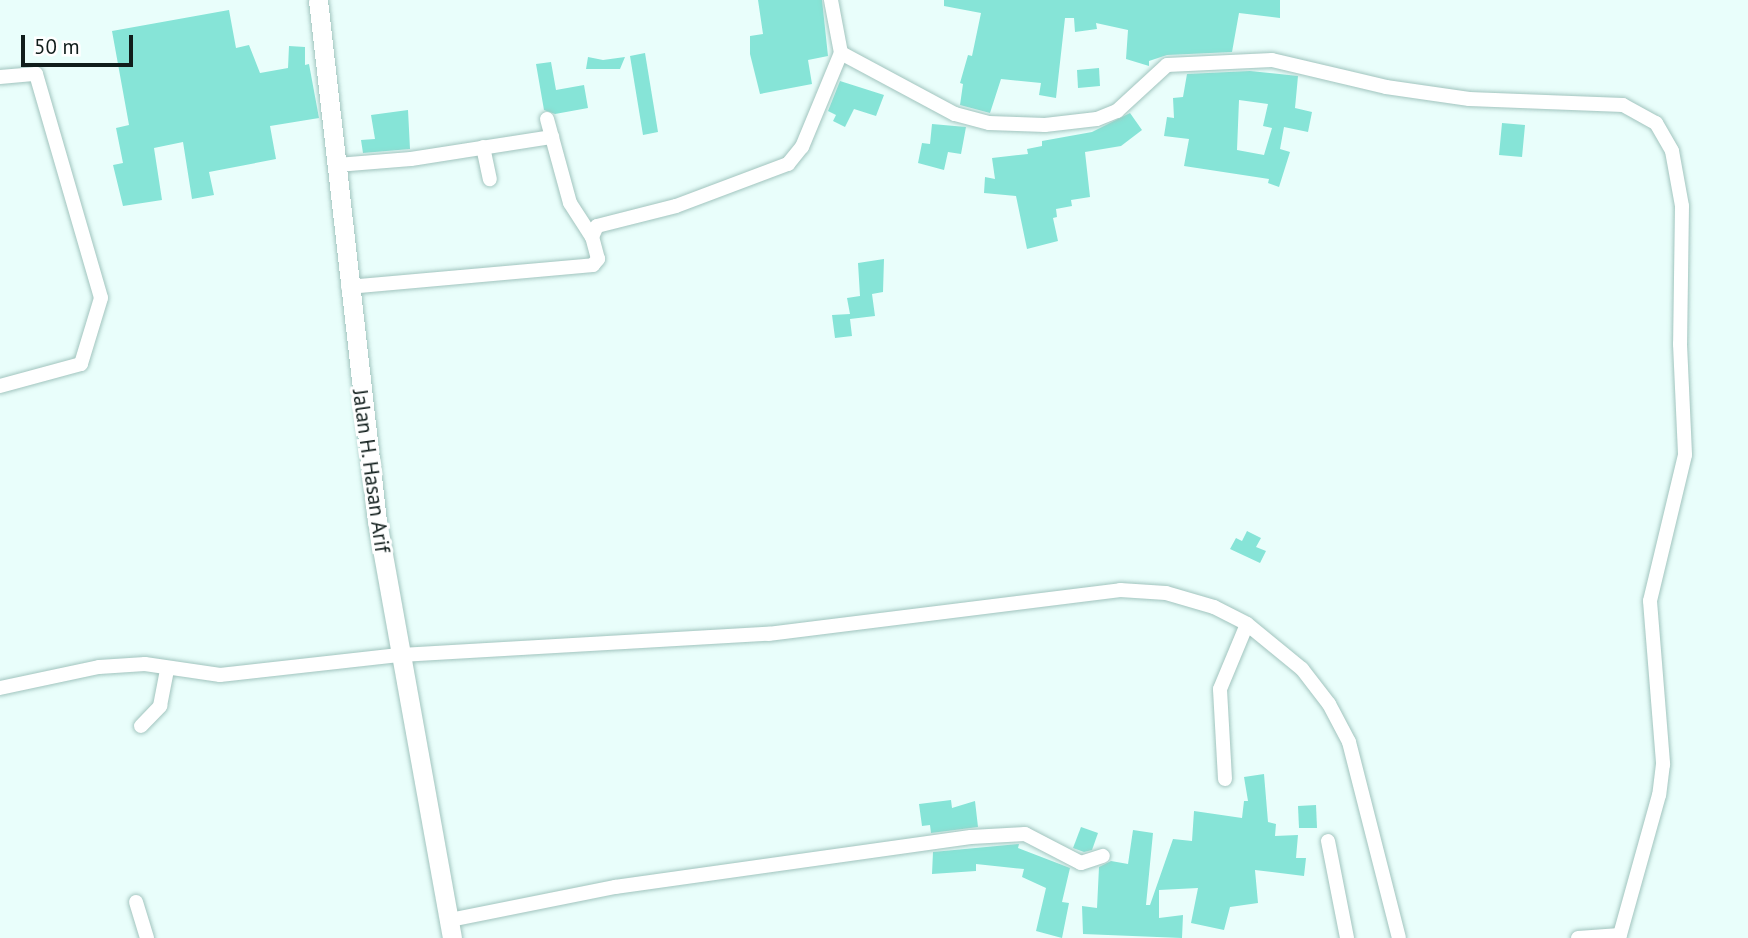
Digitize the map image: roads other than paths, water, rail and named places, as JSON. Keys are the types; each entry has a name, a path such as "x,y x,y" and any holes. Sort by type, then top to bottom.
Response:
{"main road":[{"name":"Jalan H. Hasan Arif","path":"318,0 348,287 377,521 406,699 451,929"}],"street":[{"path":"592,237 597,226 676,206 788,164 802,147 841,53 831,0"},
{"path":"841,53 955,114 989,123 1045,125 1097,120 1117,111 1167,65 1272,60 1386,87 1469,99 1623,105 1656,122 1672,151 1682,206 1680,331 1685,455 1650,601 1663,764 1659,795 1619,936 1578,938"},
{"path":"0,77 36,74 100,298 81,364 0,386"},
{"path":"348,287 593,265 597,259 592,237 570,203 547,120"},
{"path":"337,164 411,159 552,137"},
{"path":"483,146 490,179"},
{"path":"0,688 99,667 145,664 205,676 768,634 1120,590 1166,593 1214,607 1302,669 1339,720 1349,742 1399,938"},
{"path":"1224,779 1218,709 1231,660 1244,629"},
{"path":"141,726 160,706 167,668"},
{"path":"451,929 615,887 971,837 1025,834 1081,863 1103,856"},
{"path":"1328,841 1347,938"},
{"path":"136,902 147,938"}]}
